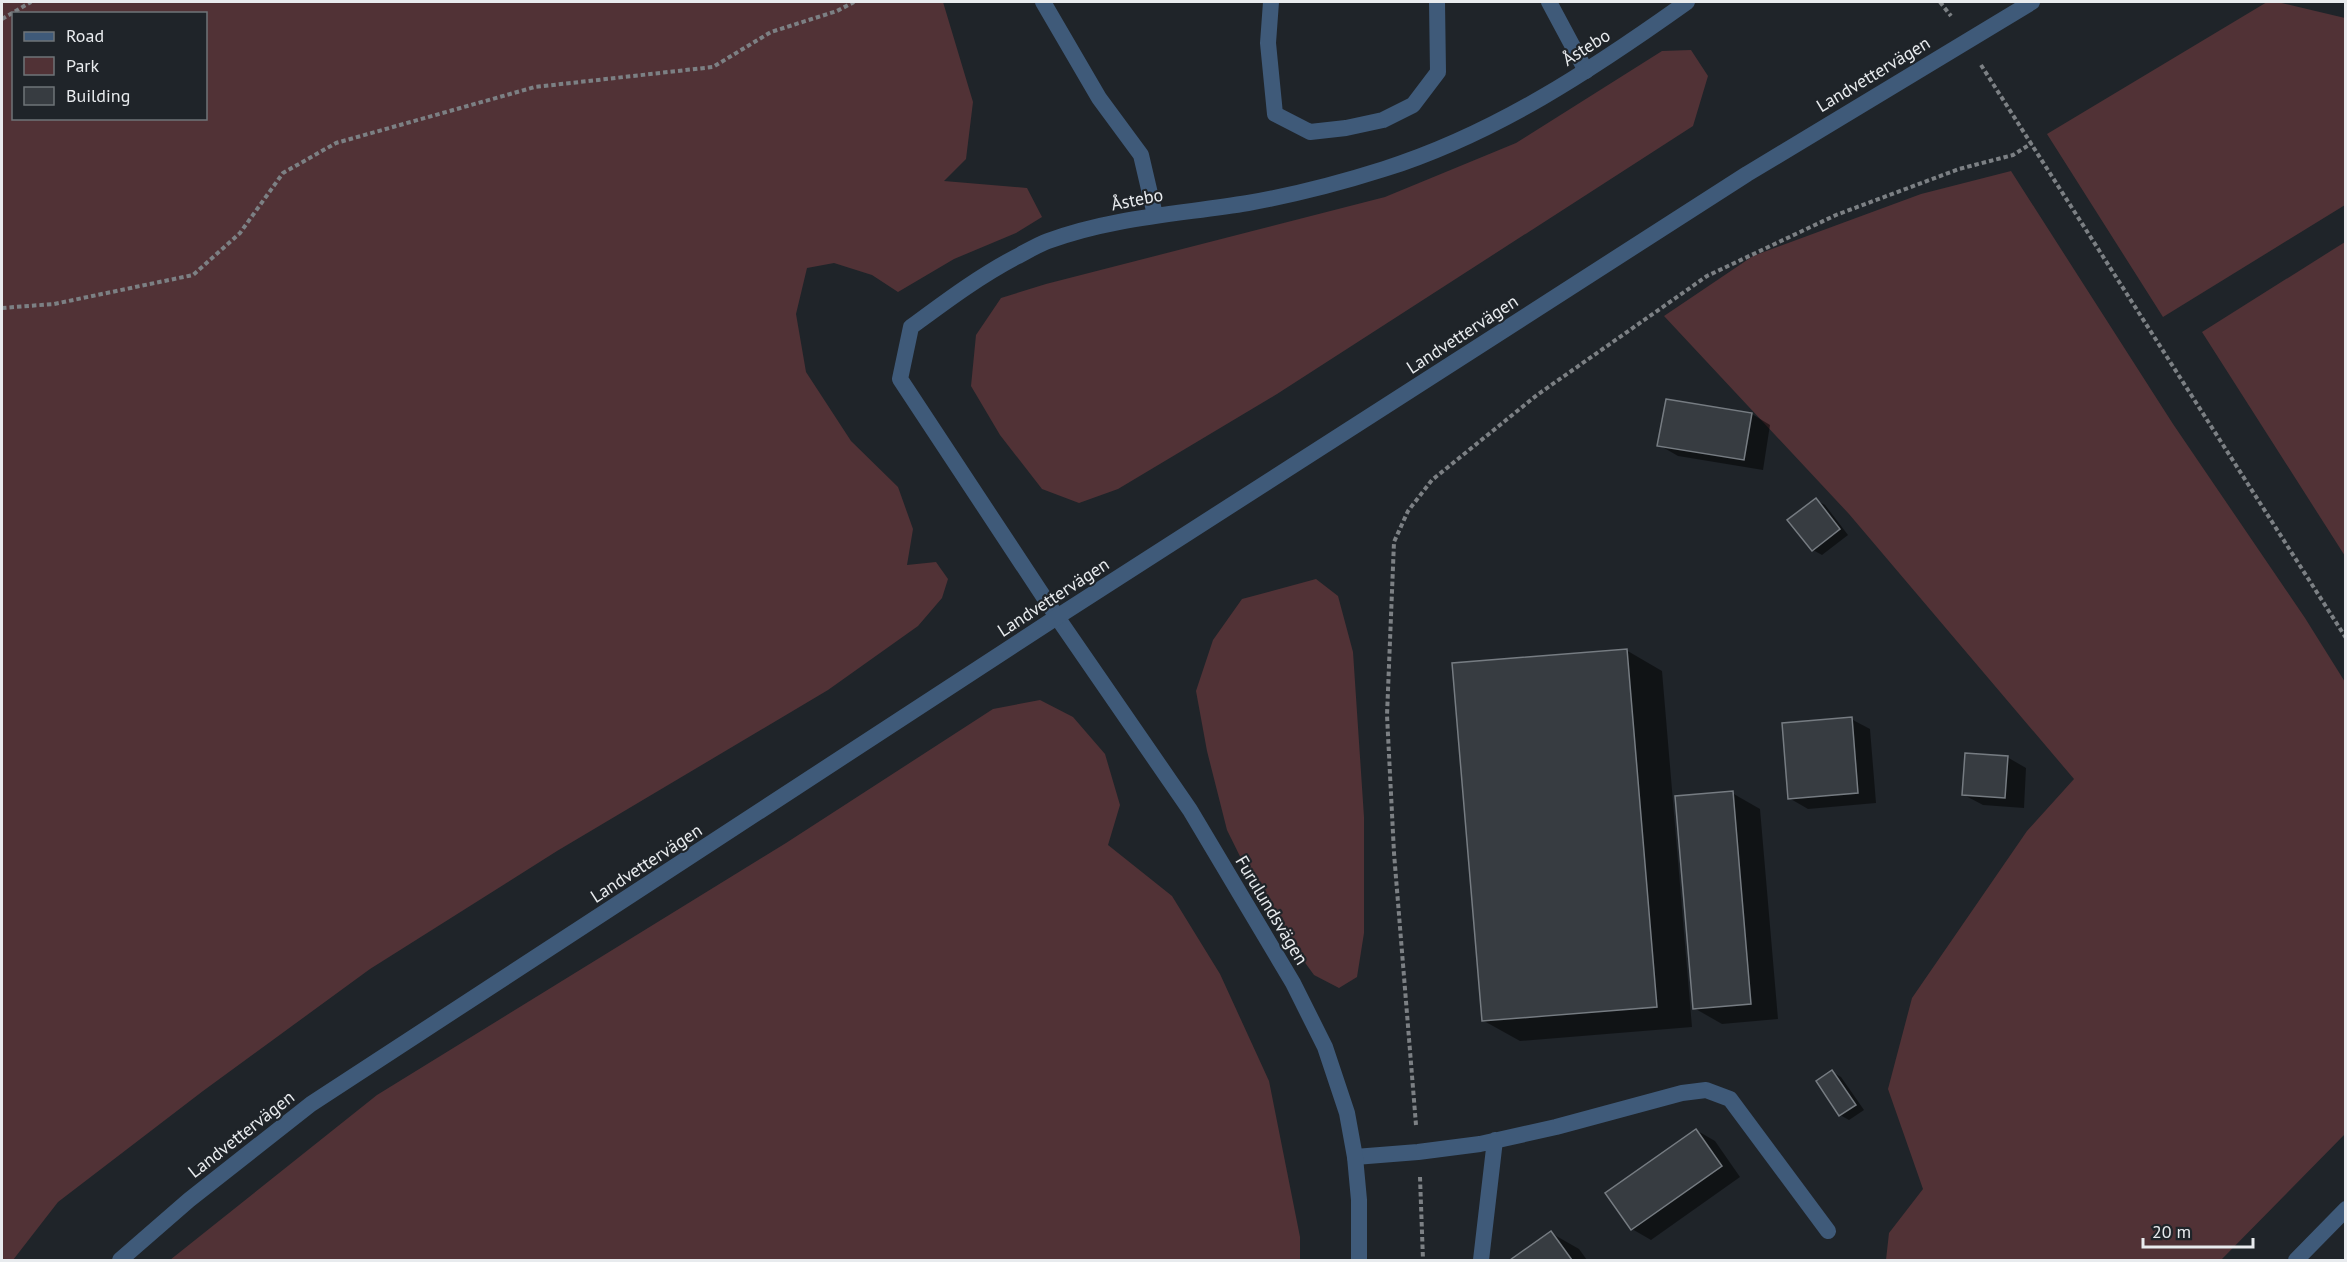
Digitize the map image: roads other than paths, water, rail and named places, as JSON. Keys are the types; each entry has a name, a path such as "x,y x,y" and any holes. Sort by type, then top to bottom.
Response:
{"street":[{"path":"1043,2 1099,98 1141,155 1155,214"},
{"path":"1271,2 1268,43 1275,114 1310,132 1346,128 1383,120 1413,105 1438,72 1437,2"},
{"path":"1549,2 1586,70"},
{"name":"Åstebo","path":"1057,617 900,379 911,327 966,286 1046,241 1155,214 1247,203 1326,186 1385,169 1450,145 1512,115 1616,53 1687,2"},
{"name":"Landvettervägen","path":"120,1260 189,1200 311,1104 1057,617 1747,174 2032,2"},
{"name":"Furulundsvägen","path":"1057,617 1190,810 1293,983 1325,1047 1347,1113 1355,1156 1359,1200 1359,1260"},
{"path":"1355,1156 1418,1152 1495,1140 1579,1121 1682,1093 1706,1090 1730,1099 1828,1231"},
{"path":"1481,1260 1495,1140"},
{"path":"2296,1260 2346,1209"}]}
